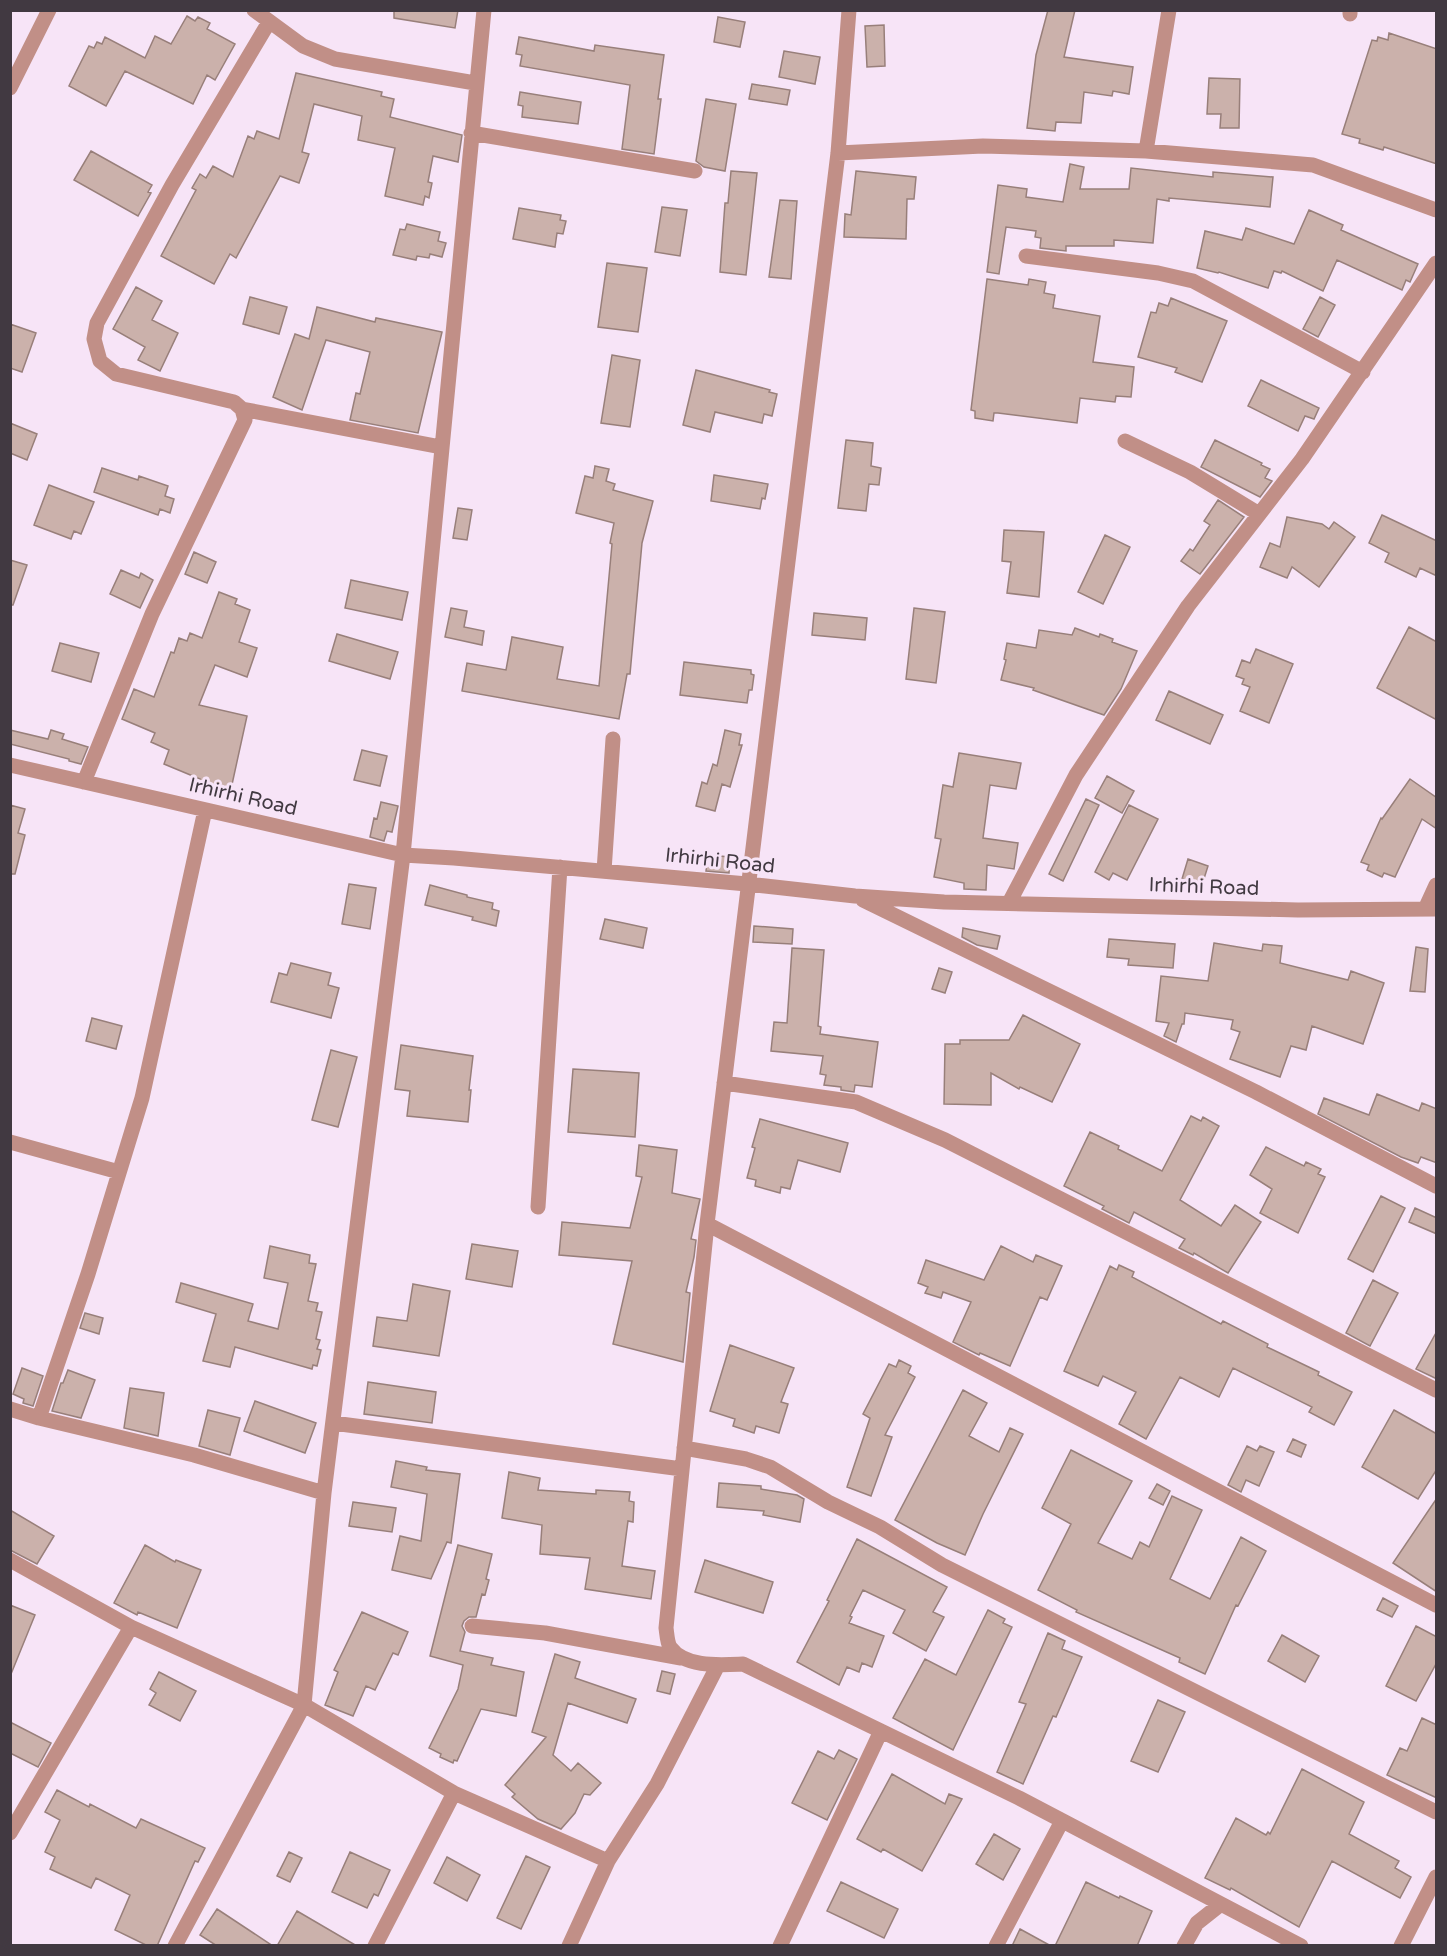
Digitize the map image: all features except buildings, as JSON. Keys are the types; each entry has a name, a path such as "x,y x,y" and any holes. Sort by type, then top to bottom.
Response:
{"street":[{"path":"10,88 49,10"},
{"path":"254,10 303,46 335,59 475,83"},
{"path":"175,1946 304,1705 324,1493 403,855 475,83 484,10"},
{"path":"681,1658 669,1645 666,1628 684,1448 707,1224 747,884 838,153 849,10"},
{"path":"1146,151 1169,10"},
{"path":"84,782 152,614 246,420 242,410 234,402 116,374 100,361 94,339 97,322 166,195 269,22"},
{"path":"471,133 695,171"},
{"path":"838,153 983,146 1146,151 1313,165 1437,210"},
{"path":"1026,255 1158,273 1193,281 1363,372"},
{"path":"1009,903 1076,775 1188,606 1302,459 1437,263"},
{"path":"242,410 441,447"},
{"path":"1125,441 1190,472 1260,514"},
{"path":"604,871 613,739"},
{"name":"Irhirhi Road","path":"10,765 403,855 944,902 1298,910 1431,909"},
{"path":"39,1418 88,1274 142,1098 204,810"},
{"path":"538,1207 560,867"},
{"path":"1431,909 1437,885"},
{"path":"855,896 1256,1092 1437,1186"},
{"path":"724,1083 856,1102 945,1140 1437,1390"},
{"path":"10,1142 119,1172"},
{"path":"707,1224 1437,1605"},
{"path":"10,1409 194,1455 324,1493"},
{"path":"333,1423 682,1469"},
{"path":"684,1448 746,1459 770,1467 828,1502 880,1527 942,1565 1437,1812"},
{"path":"10,1560 130,1626 304,1705 454,1792 608,1861"},
{"path":"10,1833 130,1626"},
{"path":"472,1626 545,1633 718,1665 743,1664 1019,1798 1301,1946"},
{"path":"569,1946 608,1861 657,1784 718,1665"},
{"path":"780,1946 881,1731"},
{"path":"375,1946 454,1792"},
{"path":"996,1946 1062,1821"},
{"path":"1401,1946 1437,1877"},
{"path":"1184,1946 1197,1923 1221,1904"}]}
